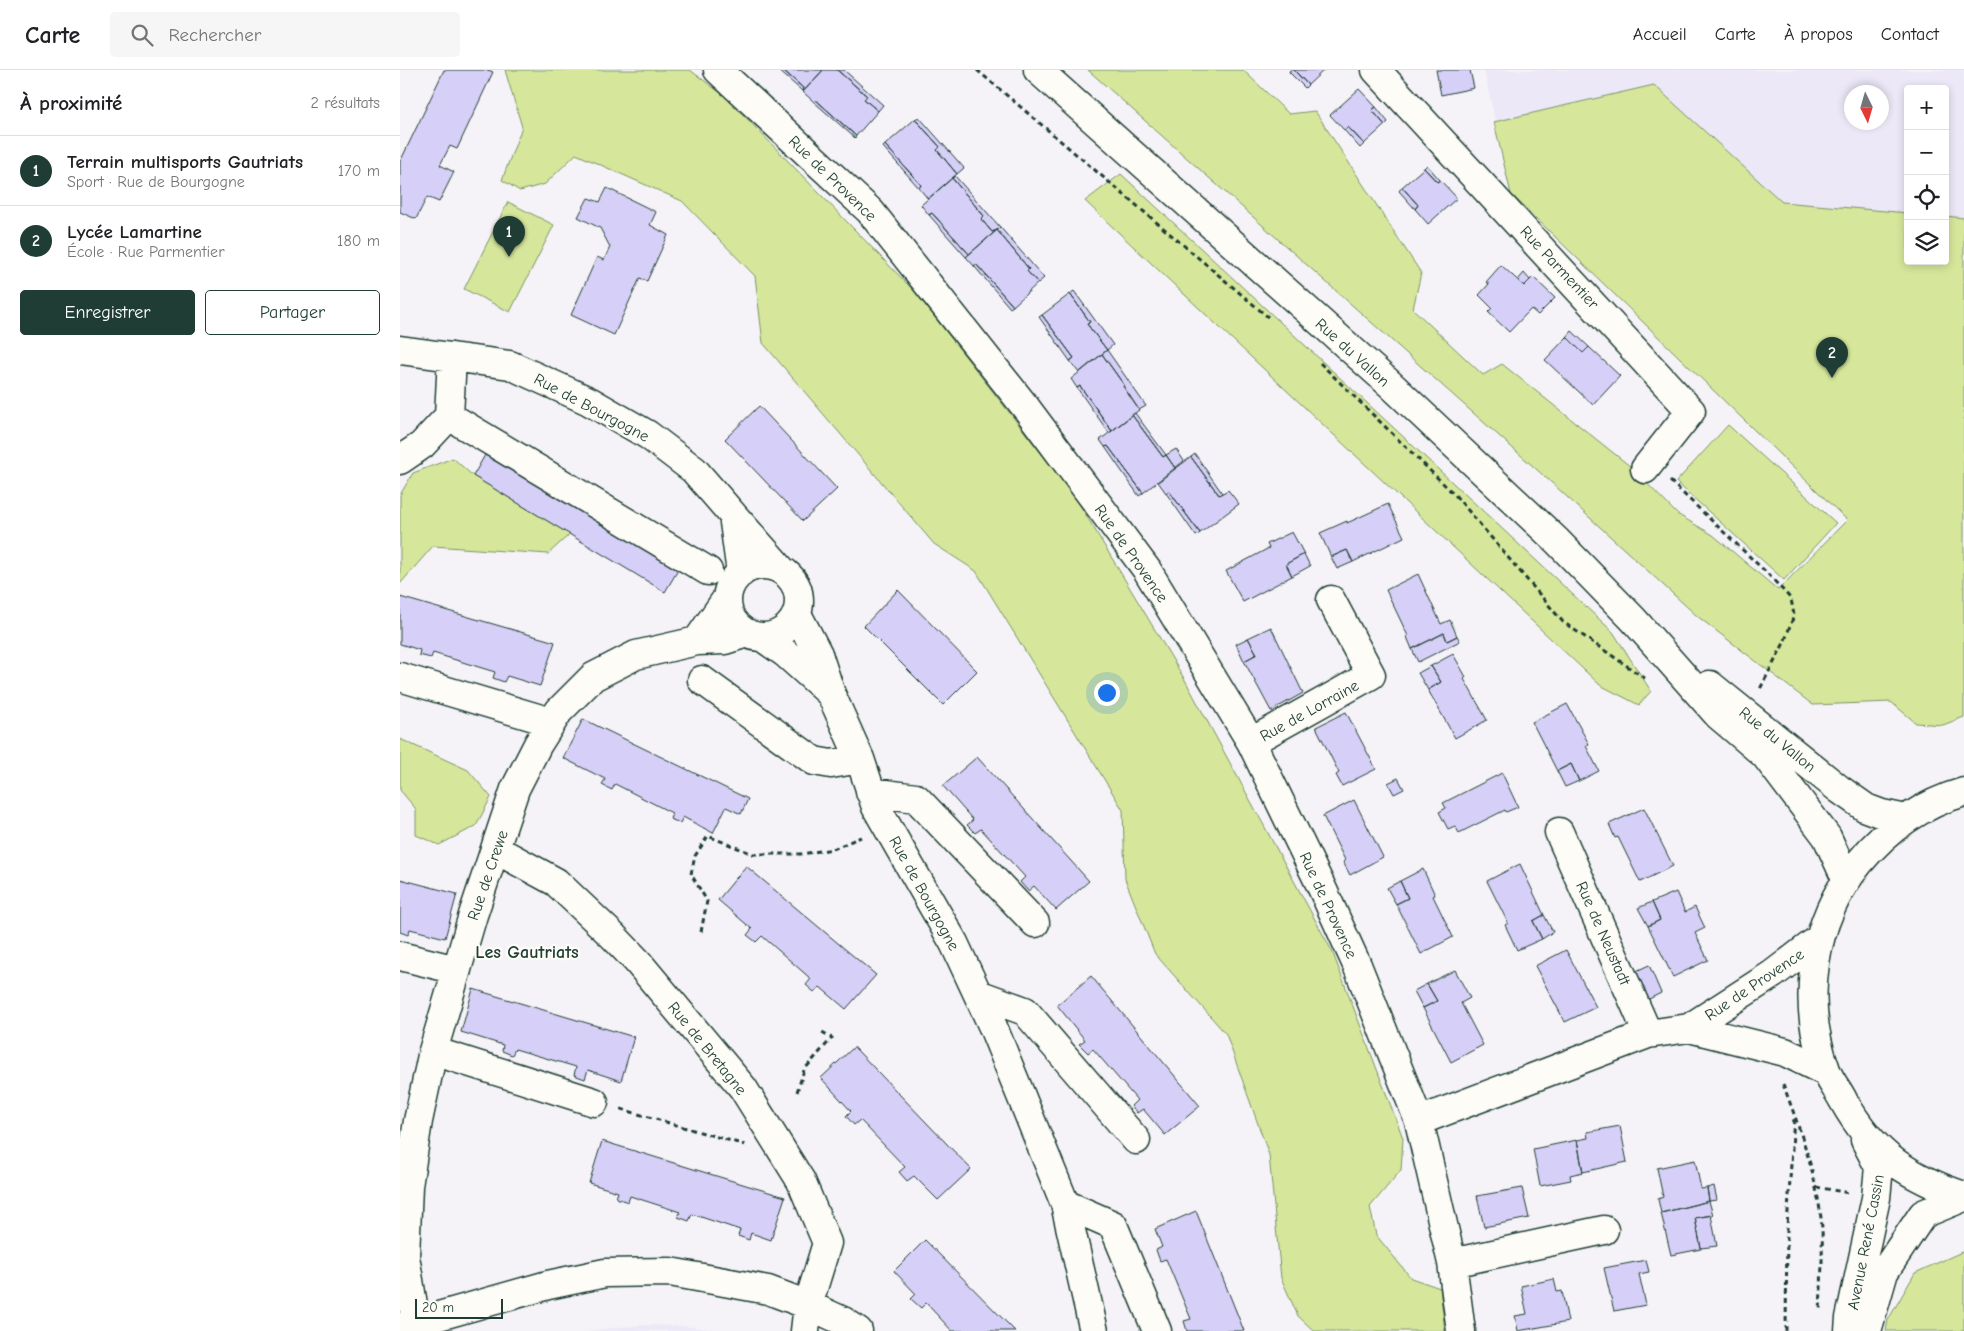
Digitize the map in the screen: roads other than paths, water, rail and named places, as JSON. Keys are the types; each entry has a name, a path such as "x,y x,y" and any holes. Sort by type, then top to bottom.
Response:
{"street":[{"name":"Rue de Provence","path":"718,70 870,211 1021,401 1147,570 1251,742 1357,965 1418,1121 1452,1263 1461,1331"},
{"name":"Rue du Vallon","path":"1038,70 1390,384 1556,540 1657,645 1718,715 1765,755 1827,838 1846,879"},
{"name":"Rue Parmentier","path":"1376,70 1692,411 1647,466"},
{"name":"Rue de Bourgogne","path":"400,350 510,364 589,401 648,435 694,470 780,568"},
{"path":"400,460 422,445 449,416 452,357"},
{"path":"449,416 708,571"},
{"path":"732,515 741,572"},
{"path":"697,641 727,598 734,579 741,572 760,564 780,568 789,575 799,593 800,604 798,614 784,632 774,636 754,635 738,627 728,609 727,598"},
{"name":"Rue de Lorraine","path":"1251,742 1371,676 1331,600"},
{"name":"Rue de Bourgogne","path":"798,614 818,654 831,694 860,759 876,807 954,942 993,1027 1064,1204 1094,1331"},
{"name":"Rue de Bourgogne","path":"754,635 785,653 831,694"},
{"name":"Rue de Crewe","path":"408,1325 405,1256 408,1186 418,1121 433,1051 472,915 516,789 538,744 559,711 593,677 636,655 697,641 725,640 754,635"},
{"name":"Rue du Vallon","path":"1657,645 1747,714 1839,789 1866,808 1882,814 1906,819"},
{"path":"400,677 552,722"},
{"path":"702,680 814,761 832,764 860,759"},
{"path":"870,792 916,798 1036,923"},
{"path":"1964,792 1930,805 1906,819 1873,846 1846,879 1826,918 1819,939 1812,983 1815,1028 1826,1072 1859,1127 1876,1146 1896,1163 1917,1177 1964,1197"},
{"name":"Rue de Neustadt","path":"1559,832 1648,1034"},
{"name":"Rue de Bretagne","path":"495,849 556,882 613,936 742,1088 801,1181 827,1243 807,1318"},
{"name":"Rue de Provence","path":"1689,1028 1773,974 1819,939"},
{"path":"400,956 457,970"},
{"path":"978,994 1025,1011 1136,1140"},
{"name":"Rue de Provence","path":"1418,1121 1648,1034 1689,1028 1785,1052 1826,1072"},
{"path":"433,1051 594,1102"},
{"name":"Avenue René Cassin","path":"1849,1331 1850,1318 1876,1198 1879,1167 1859,1127"},
{"name":"Avenue René Cassin","path":"1867,1331 1868,1322 1884,1272 1923,1214 1964,1197"},
{"path":"1064,1204 1113,1225 1157,1331"},
{"path":"1452,1263 1604,1230"},
{"path":"408,1325 548,1284 605,1273 670,1272 722,1280 768,1290 807,1318 843,1321 858,1331"}],"place":[{"name":"Terrain multisports Gautriats","path":"509,257"},
{"name":"Lycée Lamartine","path":"1832,378"}],"district":[{"name":"Les Gautriats","path":"527,952"}]}
